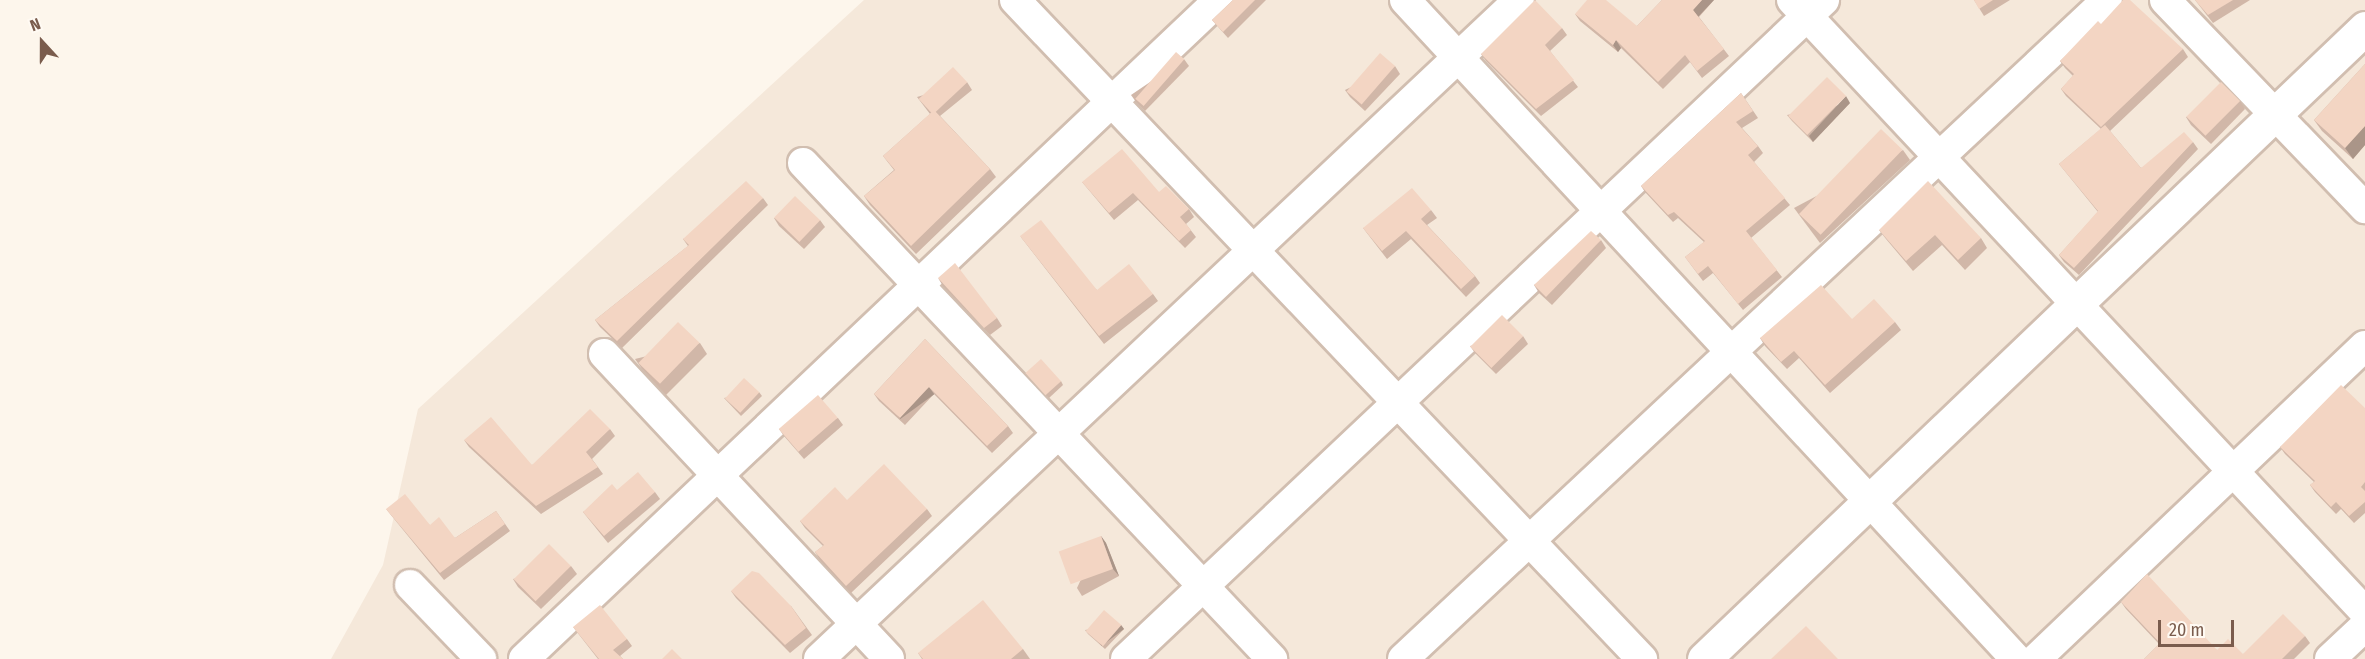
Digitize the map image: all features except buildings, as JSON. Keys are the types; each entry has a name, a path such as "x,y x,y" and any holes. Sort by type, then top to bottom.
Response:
{"street":[{"path":"1015,0 1642,659"},
{"path":"524,659 1219,0"},
{"path":"1405,0 2016,659"},
{"path":"819,659 1519,0"},
{"path":"1403,659 2107,0"},
{"path":"2165,0 2365,208"},
{"path":"1126,659 1601,211 1808,5 1939,157 2365,612"},
{"path":"1704,659 2272,112 2365,28"},
{"path":"803,163 1272,659"},
{"path":"2036,659 2365,346"},
{"path":"604,354 889,659"},
{"path":"410,585 481,659"},
{"path":"2330,659 2365,626"}],"shaded area":[{"path":"864,0 2365,0 2365,659 331,659 383,565 418,409"}]}
